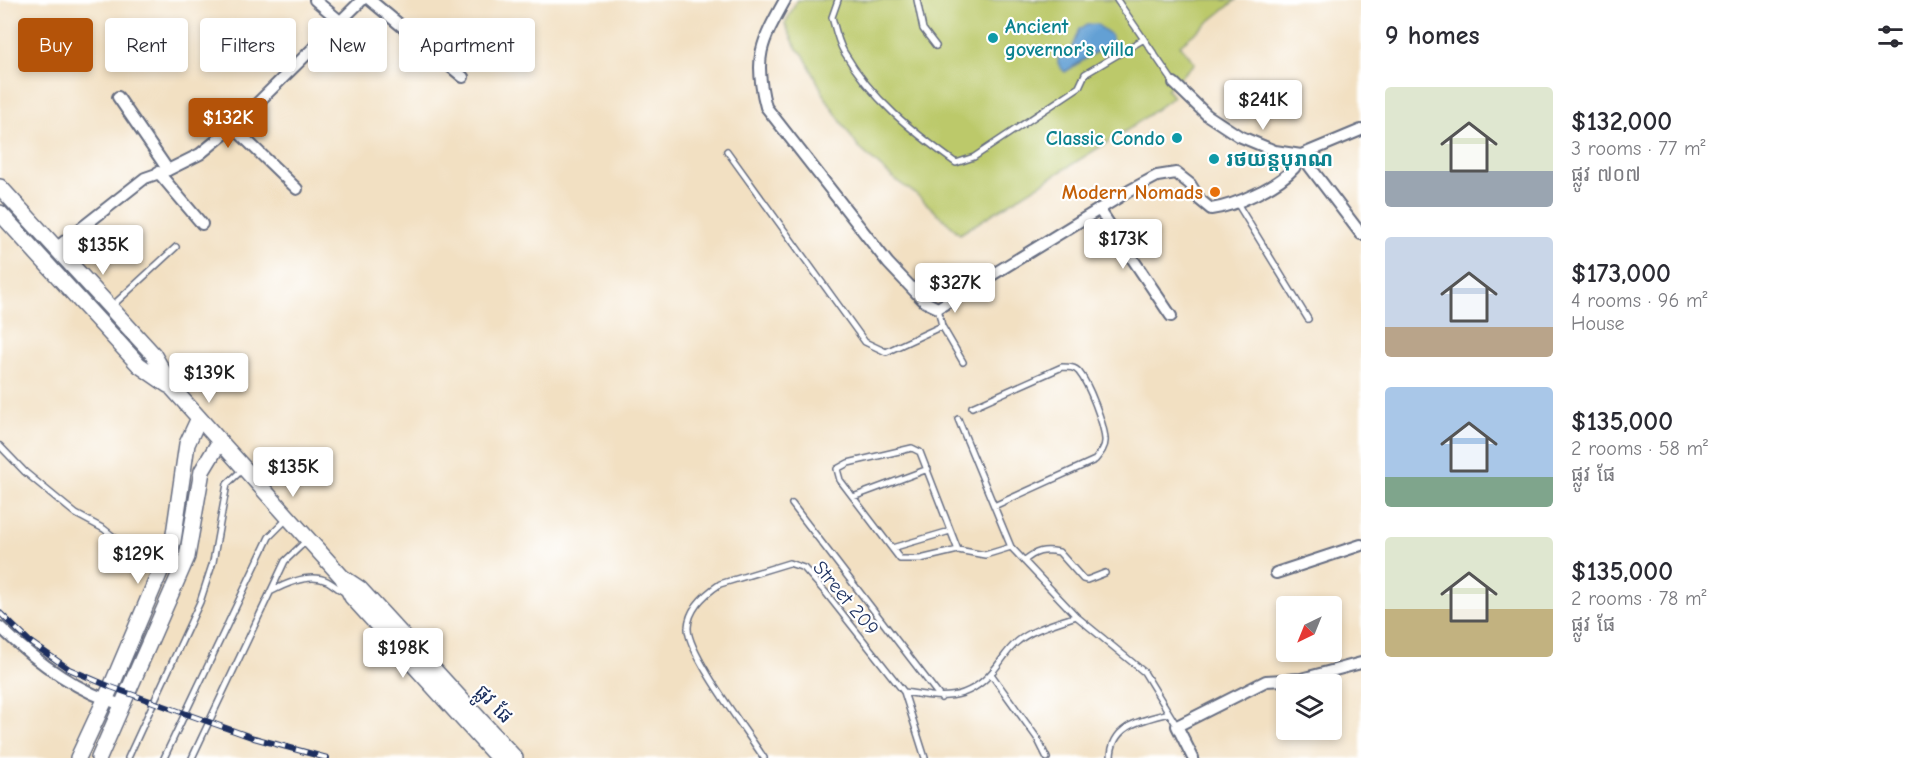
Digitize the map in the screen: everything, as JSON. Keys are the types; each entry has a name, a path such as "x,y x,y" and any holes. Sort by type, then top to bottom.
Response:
{"main road":[{"name":"ផ្លូវ ផែ","path":"0,187 153,354 173,389"},
{"name":"ផ្លូវ ផែ","path":"2,219 139,365 173,389 342,577 360,590 515,758"},
{"path":"78,758 161,575 173,541 187,444 200,418"},
{"path":"99,758 187,557 202,471 220,441"},
{"name":"ផ្លូវ ផែ","path":"342,577 352,597 498,758"}],"street":[{"path":"315,0 336,18"},
{"path":"343,18 362,0"},
{"path":"370,0 463,77"},
{"path":"785,0 765,36 759,63 759,82 766,107 888,263 926,302 938,308 1157,176 1176,173 1190,184 1200,200 1211,209 1226,207 1280,179 1294,168 1301,155"},
{"path":"56,248 145,178 200,154 233,127 308,53"},
{"path":"1174,83 1207,115 1239,136 1275,151 1301,155 1361,130"},
{"path":"118,97 163,171 202,224"},
{"path":"233,127 297,189"},
{"path":"1301,155 1361,234"},
{"path":"1099,209 1171,316"},
{"path":"1276,573 1361,545"},
{"path":"0,627 64,677 105,700 122,705"},
{"path":"1193,758 1177,726 1266,681 1301,679 1361,663"}],"lane":[{"path":"838,0 832,17 843,51 874,94 913,133 956,163 974,157 1079,87 1086,74 1144,39"},
{"path":"917,0 923,29 936,46"},
{"path":"1118,0 1174,83"},
{"path":"727,150 865,342 886,352 942,326"},
{"path":"1237,203 1308,319"},
{"path":"110,308 176,247"},
{"path":"938,308 942,326 963,362"},
{"path":"972,407 1062,367 1072,367 1079,371 1094,400 1106,441 1102,452 1095,460 994,506"},
{"path":"958,419 1011,547 1076,616 1144,672 1177,726"},
{"path":"0,446 25,472 76,514 104,529 161,575"},
{"path":"958,550 920,452 912,448 848,463 837,469 840,480 900,559 920,559 958,550 985,555 1011,547"},
{"path":"128,758 200,602 213,562 227,484 244,468"},
{"path":"853,496 928,469"},
{"path":"792,504 940,698"},
{"path":"164,758 269,537 289,518"},
{"path":"892,548 950,531"},
{"path":"192,758 285,561 308,539"},
{"path":"1024,561 1042,550 1054,551 1062,555 1083,579 1087,580 1105,573"},
{"name":"Street 209","path":"764,758 698,658 688,633 690,615 710,591 720,584 789,563 804,568 904,692"},
{"path":"271,592 288,583 306,579 325,580 352,597"},
{"path":"925,758 904,692 940,698 972,691 991,674 1016,642 1038,630 1076,616"},
{"path":"991,674 1037,738 1047,758"},
{"path":"1111,758 1111,747 1115,737 1121,731 1146,719 1169,713"}],"green space":[{"path":"797,0 1236,0 1180,45 1195,63 1167,89 1173,97 1129,129 960,234 916,194 894,179 858,147 828,102 785,24"}],"water":[{"path":"1096,24 1110,34 1113,41 1065,72 1058,64 1060,53 1071,50 1079,29"}],"railway":[{"path":"0,613 29,641 69,669 111,687 254,738 327,758"}],"place":[{"name":"Ancient governor's villa","path":"993,38"},
{"name":"Classic Condo","path":"1177,138"},
{"name":"រថយន្តបុរាណ","path":"1214,159"},
{"name":"Modern Nomads","path":"1215,192"}]}
